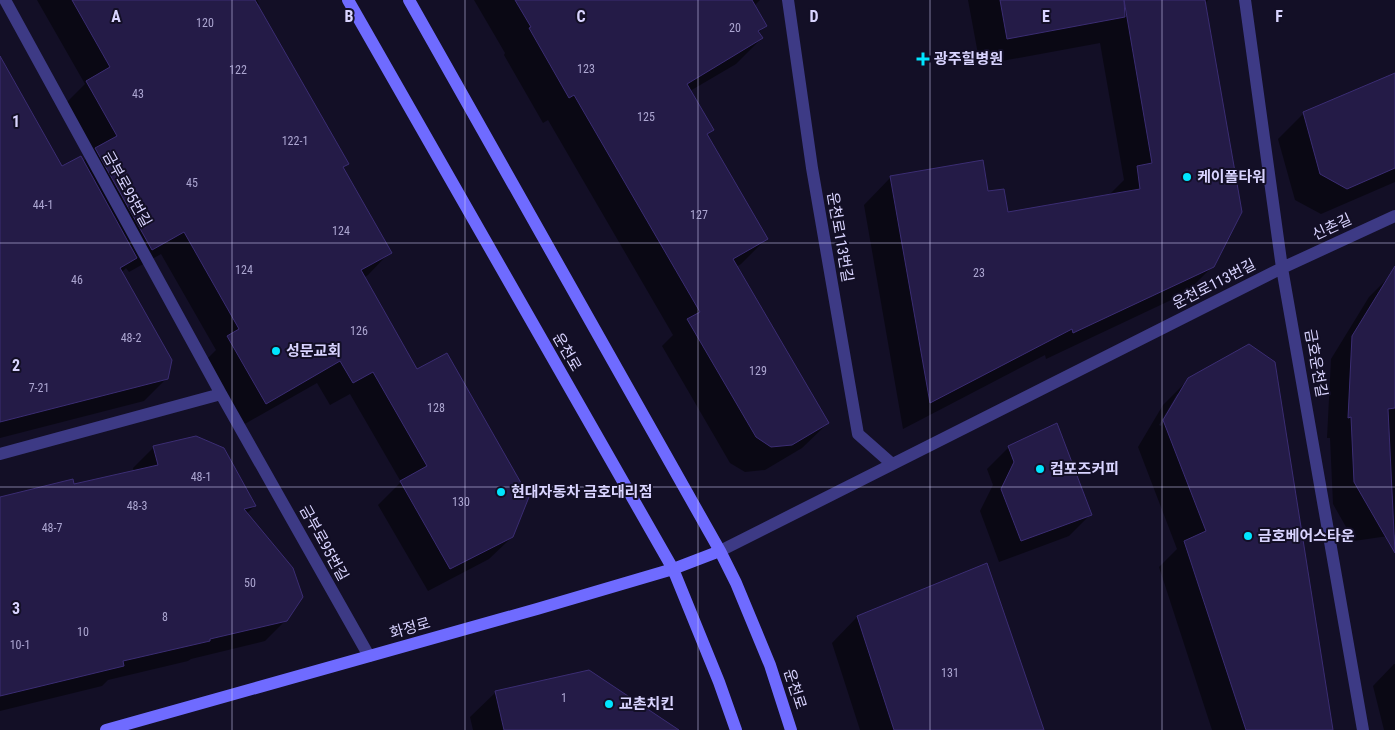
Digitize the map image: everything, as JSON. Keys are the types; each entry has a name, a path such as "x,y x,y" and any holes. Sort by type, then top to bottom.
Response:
{"street":[{"name":"금부로95번길","path":"5,0 221,394 369,656"},
{"name":"운천로","path":"348,0 674,569 736,730"},
{"name":"운천로","path":"409,0 720,551 736,583 770,665 791,730"},
{"name":"운천로113번길","path":"788,0 812,168 858,434 892,464"},
{"name":"금호운천길","path":"1245,0 1282,268 1363,730"},
{"name":"신촌길","path":"1282,268 1395,216"},
{"name":"운천로113번길","path":"720,551 1282,268"},
{"path":"0,454 221,394"},
{"name":"화정로","path":"106,730 537,609 674,569 720,551"}],"building":[{"path":"72,0 255,0 349,164 343,167 392,253 361,270 417,369 447,353 529,497 513,537 450,569 400,481 427,466 373,372 353,383 340,361 266,404 227,336 239,329 184,232 152,250 95,148 117,136 86,81 110,67"},
{"path":"515,0 752,0 767,26 758,31 763,38 687,84 714,130 707,134 768,239 733,259 829,423 792,445 771,447 756,437 687,319 700,312 574,95 569,98"},
{"path":"1000,0 1124,0 1125,17 1007,39"},
{"path":"1124,0 1205,0 1242,212 1214,267 1073,333 1072,329 930,403 890,176 983,160 988,191 1004,189 1008,212 1140,189 1137,166 1152,163"},
{"path":"0,56 62,166 81,156 137,258 120,268 172,360 168,379 0,422"},
{"path":"1395,73 1395,168 1347,189 1320,174 1303,112"},
{"path":"1395,266 1395,408 1388,409 1395,553 1354,482 1351,417 1348,418 1352,336"},
{"name":"금호베어스타운","path":"1249,344 1275,362 1333,730 1246,730 1184,541 1206,531 1163,420 1188,378"},
{"path":"1057,423 1092,515 1021,541 1001,489 1014,462 1008,446"},
{"path":"196,436 224,448 256,506 244,509 293,568 303,597 287,621 123,661 124,666 0,696 0,497 73,479 74,484 158,465 153,446"},
{"path":"987,563 1044,730 894,730 857,616"},
{"path":"589,670 679,730 504,730 495,691"}],"place":[{"name":"광주힐병원","path":"923,59"},
{"name":"케이폴타워","path":"1187,177"},
{"name":"성문교회","path":"276,351"},
{"name":"컴포즈커피","path":"1040,469"},
{"name":"현대자동차 금호대리점","path":"501,492"},
{"name":"금호베어스타운","path":"1248,536"},
{"name":"교촌치킨","path":"609,704"}]}
